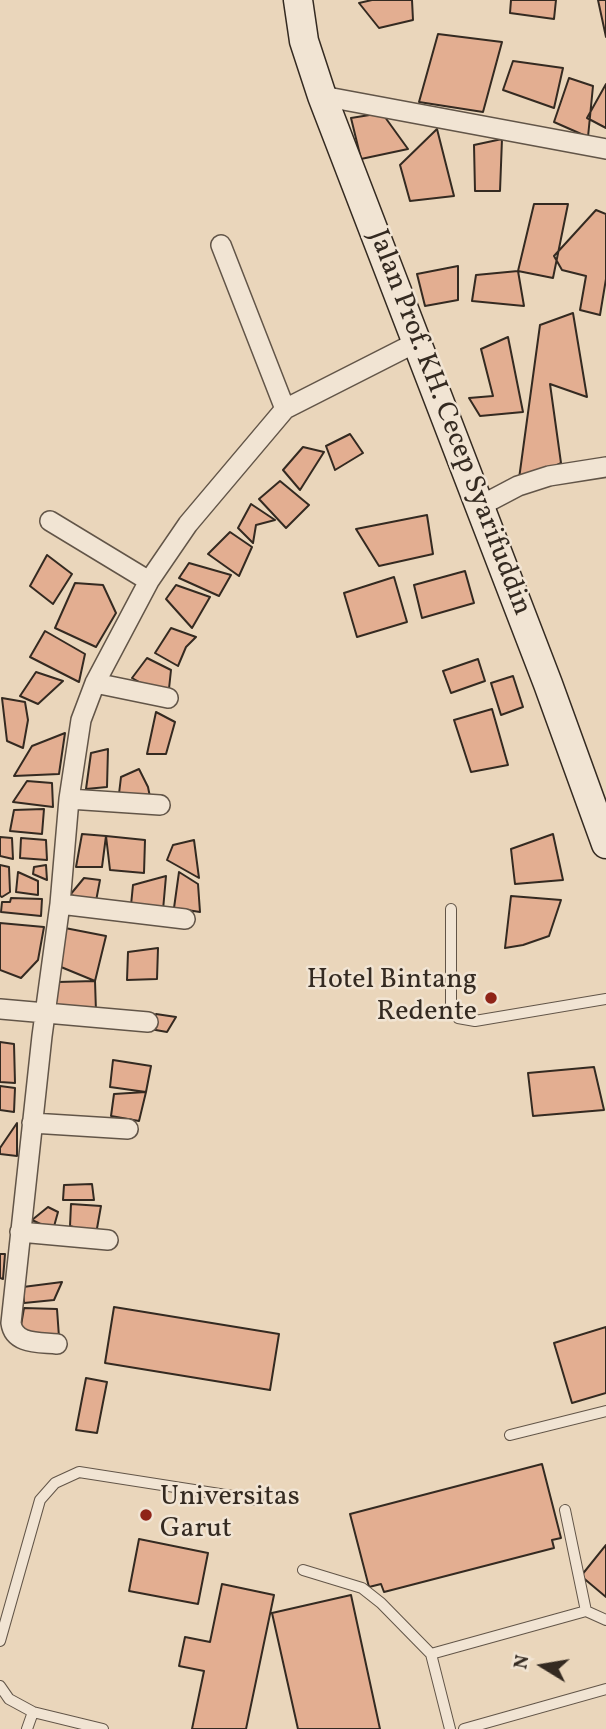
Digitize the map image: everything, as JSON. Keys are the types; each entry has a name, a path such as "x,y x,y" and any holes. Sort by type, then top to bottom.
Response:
{"main road":[{"name":"Jalan Prof. KH. Cecep Syarifuddin","path":"298,0 304,41 322,96 548,684 606,843"}],"street":[{"path":"322,96 606,149"},
{"path":"221,245 285,409"},
{"path":"57,1344 28,1341 20,1338 12,1329 32,1123 60,904 69,799 81,720 94,684 149,581 188,524 285,409 417,342"},
{"path":"480,506 518,485 549,476 606,467"},
{"path":"50,521 149,581"},
{"path":"94,684 168,698"},
{"path":"69,799 160,805"},
{"path":"60,904 185,919"},
{"path":"0,1009 148,1022"},
{"path":"32,1123 128,1129"},
{"path":"20,1232 108,1240"}],"lane":[{"path":"451,909 451,1004 458,1018 475,1021 606,999"},
{"path":"510,1435 606,1411"},
{"path":"0,1641 40,1500 55,1483 79,1472 258,1500"},
{"path":"565,1510 586,1611"},
{"path":"303,1570 362,1588 381,1603 431,1654 450,1729"},
{"path":"431,1654 586,1611 606,1620"},
{"path":"0,1686 9,1699 33,1712 103,1729"},
{"path":"464,1729 606,1689"},
{"path":"27,1729 33,1712"}],"building":[{"path":"372,0 412,0 413,20 379,28 359,3"},
{"path":"511,0 556,0 554,19 510,13"},
{"path":"598,0 606,0 606,37"},
{"path":"438,34 502,42 483,112 419,102"},
{"path":"513,61 563,68 554,108 503,90"},
{"path":"569,78 593,86 588,137 554,122"},
{"path":"606,84 606,128 587,118"},
{"path":"382,113 408,149 361,159 351,118"},
{"path":"437,129 454,196 410,201 400,165"},
{"path":"502,139 500,191 475,191 474,145"},
{"path":"534,204 568,204 553,278 518,271"},
{"path":"596,210 606,214 606,279 600,315 580,310 586,276 562,270 554,256"},
{"path":"458,266 458,300 425,306 417,274"},
{"path":"518,271 524,306 472,301 476,275"},
{"path":"573,313 587,397 550,384 561,463 518,486 540,325"},
{"path":"508,337 523,412 480,416 469,398 493,396 481,349"},
{"path":"350,434 363,453 335,470 326,446"},
{"path":"303,447 324,452 300,490 283,470"},
{"path":"280,481 309,505 286,528 259,499"},
{"path":"251,504 275,520 256,525 253,543 238,528"},
{"path":"427,515 433,554 379,566 356,529"},
{"path":"230,532 252,547 239,576 208,554"},
{"path":"47,555 72,574 53,604 30,586"},
{"path":"189,563 231,575 219,596 179,578"},
{"path":"465,571 474,603 422,618 414,585"},
{"path":"394,577 407,622 357,637 344,593"},
{"path":"75,583 103,585 116,613 96,647 55,628"},
{"path":"176,585 210,597 192,628 166,599"},
{"path":"171,628 196,637 186,647 178,666 155,653"},
{"path":"45,631 85,654 79,682 30,657"},
{"path":"147,658 171,670 168,698 132,678"},
{"path":"478,659 485,681 451,693 443,671"},
{"path":"36,672 63,681 38,704 20,696"},
{"path":"513,676 523,707 501,715 491,683"},
{"path":"2,698 25,702 28,720 23,748 7,741"},
{"path":"492,709 508,765 471,772 454,720"},
{"path":"156,712 175,722 166,754 147,754"},
{"path":"65,733 59,774 14,776 32,746"},
{"path":"108,749 107,787 86,789 91,753"},
{"path":"139,769 150,797 118,802 121,777"},
{"path":"27,781 52,783 53,807 13,802"},
{"path":"44,809 42,834 10,831 14,810"},
{"path":"82,834 106,836 102,867 76,867"},
{"path":"553,834 563,880 515,884 511,849"},
{"path":"106,836 145,840 144,873 110,870"},
{"path":"0,837 12,838 13,859 0,856"},
{"path":"21,838 46,840 47,860 20,858"},
{"path":"194,840 199,878 167,860 173,845"},
{"path":"0,865 9,867 10,892 2,897 0,896"},
{"path":"46,865 47,880 33,874 34,867"},
{"path":"18,872 38,881 38,895 16,892"},
{"path":"179,872 198,884 200,912 174,908"},
{"path":"166,876 163,910 131,905 133,885"},
{"path":"84,878 100,880 96,901 70,895"},
{"path":"511,896 561,900 549,936 505,948"},
{"path":"11,898 42,899 41,916 1,912 2,902 10,902"},
{"path":"0,923 44,927 38,960 21,978 0,970"},
{"path":"65,928 106,936 95,981 61,967"},
{"path":"158,948 157,979 127,980 128,952"},
{"path":"95,981 96,1012 52,1007 58,982"},
{"path":"156,1014 176,1017 167,1032 150,1029"},
{"path":"0,1042 14,1044 15,1083 0,1082"},
{"path":"113,1060 151,1066 146,1092 110,1087"},
{"path":"594,1067 604,1110 533,1116 528,1073"},
{"path":"0,1086 15,1088 14,1112 0,1110"},
{"path":"146,1092 139,1121 111,1116 114,1094"},
{"path":"17,1123 17,1156 0,1154 0,1148"},
{"path":"92,1184 94,1200 63,1200 64,1185"},
{"path":"71,1204 101,1206 96,1234 70,1226"},
{"path":"48,1207 58,1212 53,1230 32,1220"},
{"path":"0,1254 5,1254 3,1279 0,1278"},
{"path":"62,1282 54,1300 24,1303 23,1287"},
{"path":"114,1307 279,1334 270,1390 105,1363"},
{"path":"24,1308 57,1309 59,1337 20,1331"},
{"path":"606,1327 606,1393 572,1403 554,1343"},
{"path":"86,1378 107,1382 97,1433 76,1430"},
{"path":"542,1464 561,1538 552,1540 554,1548 384,1592 381,1584 369,1587 350,1514"},
{"path":"139,1539 208,1553 198,1604 129,1591"},
{"path":"606,1545 606,1597 581,1576"},
{"path":"222,1584 274,1595 246,1729 192,1729 204,1671 179,1666 185,1637 210,1642"},
{"path":"351,1595 380,1729 298,1729 272,1613"}],"place":[{"name":"Hotel Bintang Redente","path":"491,998"},
{"name":"Universitas Garut","path":"146,1515"}]}
